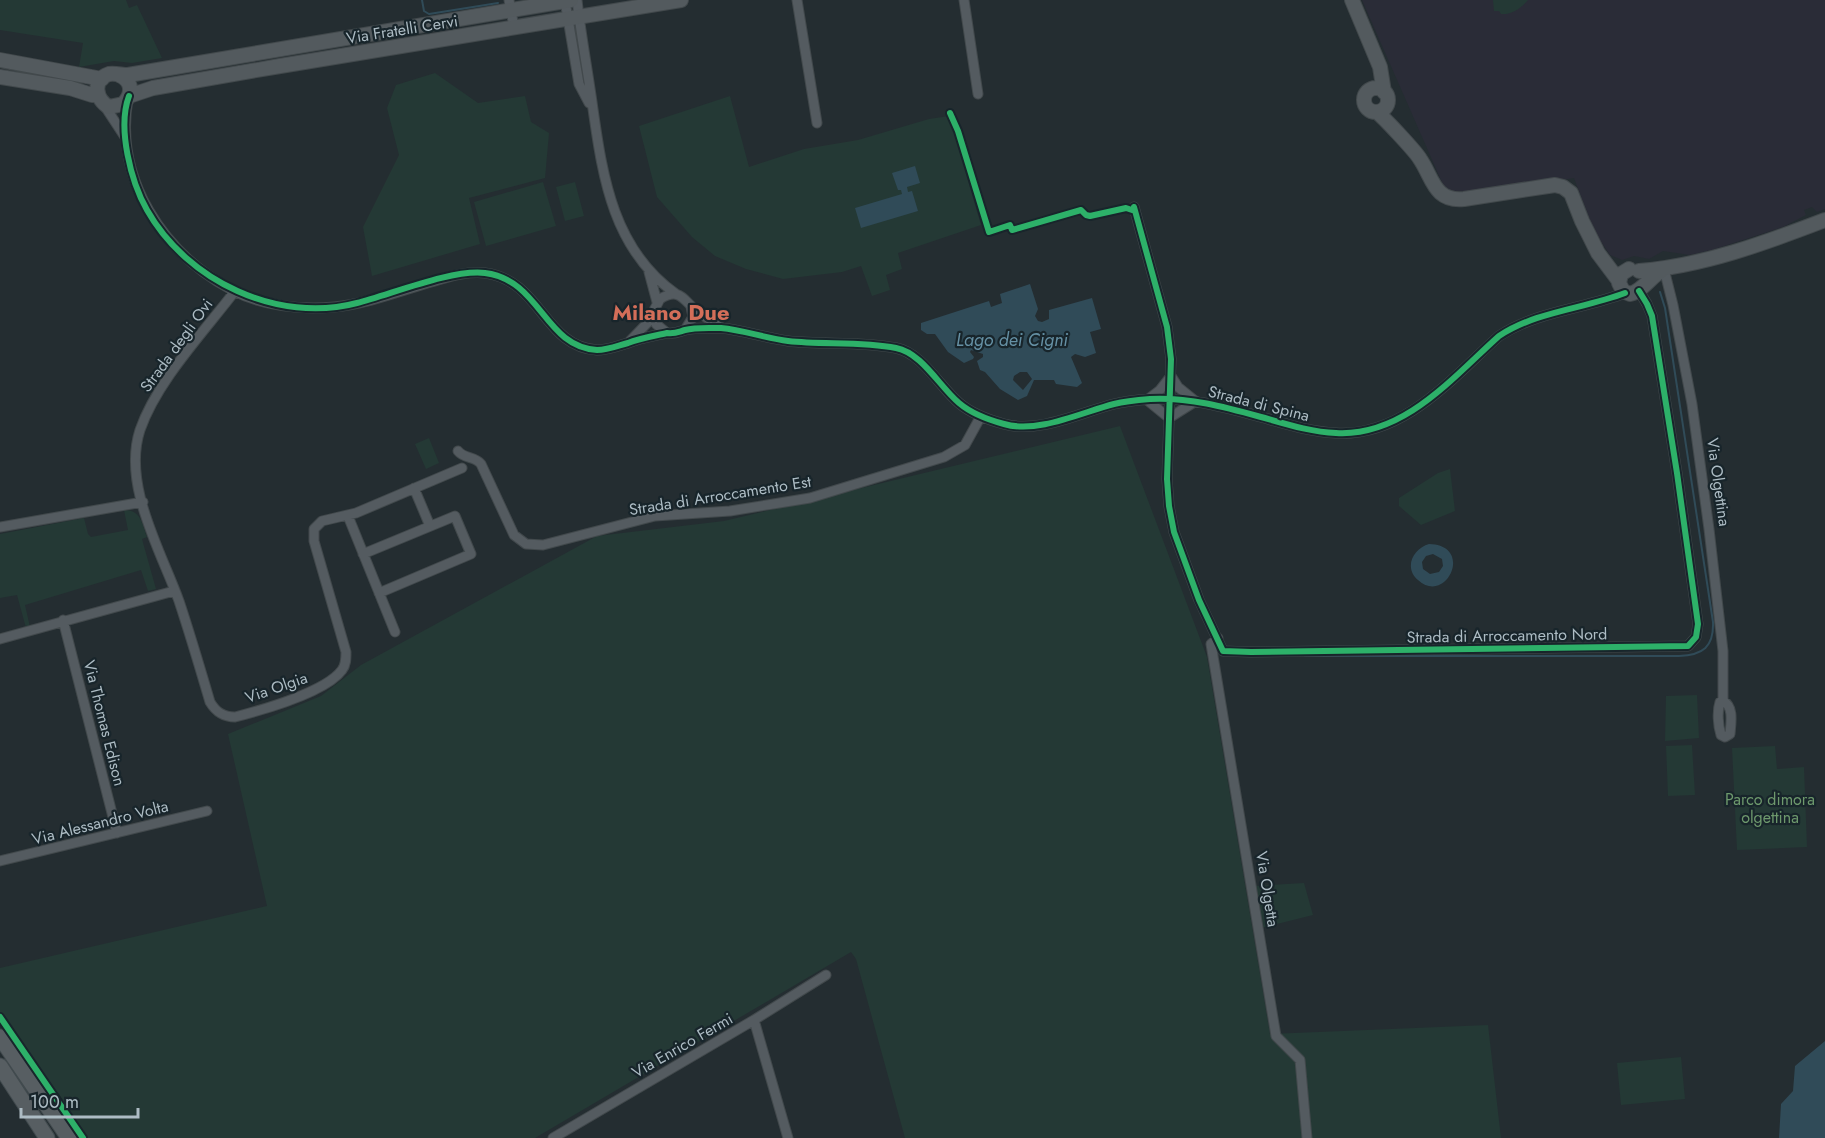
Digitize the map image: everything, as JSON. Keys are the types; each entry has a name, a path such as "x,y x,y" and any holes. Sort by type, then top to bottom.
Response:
{"main road":[{"path":"0,1037 69,1138"},
{"path":"0,1066 47,1138"}],"street":[{"name":"Via Fratelli Cervi","path":"119,75 514,5 570,0"},
{"path":"577,0 574,18 579,84 593,108 608,196 622,229 648,270 657,302 653,317 629,342"},
{"name":"Via Fratelli Cervi","path":"128,98 153,88 681,0"},
{"path":"797,0 817,123"},
{"path":"964,0 978,94"},
{"path":"1352,0 1380,67 1382,75 1379,91"},
{"path":"566,1 574,18"},
{"path":"514,5 518,27"},
{"path":"0,60 102,78 112,74 119,75 128,81 130,91 125,138 137,187 144,205 154,221 201,269 235,291 256,299 299,307 333,307 359,303 461,274 487,273 519,286 561,335 578,346 602,350 667,333 723,328"},
{"path":"0,77 55,85 92,95 116,107 128,98"},
{"path":"102,78 98,84 100,99 125,138"},
{"path":"1379,91 1387,98 1382,113"},
{"path":"1379,91 1366,94 1364,101 1368,109 1382,113 1419,157 1437,189 1450,198 1464,199 1554,185 1567,189 1573,196 1582,221 1596,248 1629,287"},
{"path":"1134,207 1167,327 1171,376 1168,506 1174,532 1199,600 1218,638"},
{"path":"1629,287 1623,272 1664,269 1722,255 1825,220"},
{"path":"1596,248 1612,262 1634,270 1644,279 1629,287"},
{"path":"1629,287 1664,269"},
{"name":"Via Olgettina","path":"1664,269 1692,404 1717,590 1723,701"},
{"path":"648,270 676,294 686,299 691,307 693,317 685,330"},
{"name":"Strada di Spina","path":"723,328 789,341 899,348 919,359 937,382 962,405 981,416 1006,425 1032,426 1066,419 1118,403 1170,399 1196,401 1310,430 1345,433 1375,428 1402,417 1423,404 1498,336 1509,329 1535,318 1601,300 1629,287"},
{"name":"Strada di Arroccamento Nord","path":"1218,638 1223,651 1251,652 1688,646 1696,637 1698,624 1652,316 1649,308 1629,287"},
{"name":"Strada degli Ovi","path":"174,591 137,482 136,457 139,433 150,407 166,380 235,291"},
{"path":"657,302 668,295 676,294"},
{"path":"691,307 723,328"},
{"path":"653,317 656,324 667,333"},
{"path":"1170,418 1147,400 1160,390 1171,376"},
{"path":"1170,418 1196,401 1178,387 1171,376"},
{"name":"Strada di Arroccamento Est","path":"458,451 464,456 476,459 481,464 514,535 526,544 543,545 655,516 730,511 810,498 944,457 965,445 981,416"},
{"name":"Via Olgia","path":"174,591 210,702 218,712 235,717 318,689 340,672 346,657 313,532 322,521 348,516 462,468"},
{"path":"414,488 430,526"},
{"path":"0,526 143,502"},
{"path":"348,516 395,632"},
{"path":"363,554 455,516 471,554 379,592"},
{"path":"0,639 174,591"},
{"name":"Via Thomas Edison","path":"63,621 117,833"},
{"name":"Via Olgetta","path":"1218,638 1211,644 1276,1036 1300,1060 1307,1138"},
{"name":"Via Alessandro Volta","path":"0,861 207,811"},
{"name":"Via Enrico Fermi","path":"553,1138 826,975"},
{"path":"754,1020 788,1138"}],"shaded area":[{"path":"1362,0 1825,0 1825,209 1817,212 1812,207 1804,210 1806,215 1783,227 1712,250 1690,255 1663,251 1649,259 1634,256 1622,260 1610,255 1594,231 1574,178 1470,195 1452,192 1444,187"}],"green space":[{"path":"0,0 126,0 129,8 137,5 162,58 132,63 114,61 79,67 83,43 0,30"},
{"path":"1493,0 1528,0 1516,10 1501,14 1499,11 1494,11"},
{"path":"435,73 478,103 525,96 531,122 549,133 545,178 469,198 480,244 372,276 363,227 399,155 387,108 396,85"},
{"path":"730,96 749,167 804,149 858,140 929,119 949,116 981,225 898,253 902,269 886,275 890,290 872,296 861,266 842,272 783,279 746,269 715,256 692,237 657,197 639,126"},
{"path":"543,182 556,226 486,246 474,202"},
{"path":"575,182 584,216 565,221 556,187"},
{"path":"1120,426 1207,657 1270,1034 1488,1025 1501,1138 905,1138 856,959 851,952 535,1138 87,1138 0,1012 0,968 267,906 228,734 321,696 361,665 597,536 724,521"},
{"path":"429,438 439,463 426,469 415,444"},
{"path":"1450,469 1455,511 1421,525 1399,506 1399,498 1438,473"},
{"path":"124,510 134,512 142,522 147,537 142,539 156,589 148,591 141,570 25,605 30,627 26,628 17,595 0,598 0,534 84,518 91,537 128,530"},
{"path":"1697,695 1699,738 1665,741 1666,696"},
{"path":"1692,745 1695,795 1668,796 1666,746"},
{"name":"Parco dimora olgettina","path":"1775,746 1777,769 1804,767 1807,847 1737,850 1732,748"},
{"path":"1304,883 1313,915 1261,928 1254,886"},
{"path":"1681,1057 1685,1099 1621,1105 1617,1063"}],"water":[{"path":"915,166 920,183 907,187 908,192 912,191 918,211 861,228 855,208 902,194 901,190 898,190 892,173"},
{"name":"Lago dei Cigni","path":"1030,284 1038,309 1035,316 1038,321 1042,322 1049,319 1049,310 1092,298 1101,329 1090,332 1096,353 1085,357 1075,354 1071,357 1082,383 1077,387 1056,384 1054,380 1034,380 1027,396 1018,400 1000,389 985,372 980,370 977,361 983,357 983,354 971,350 973,359 964,363 948,352 935,334 927,334 921,330 921,323 989,301 991,307 1002,303 1000,294","holes":["1020,372 1027,372 1032,379 1023,390 1013,380 1014,376"]},
{"path":"1429,544 1443,547 1451,554 1453,563 1451,572 1446,580 1438,585 1428,586 1418,580 1411,569 1412,559 1424,546","holes":["1433,554 1442,559 1443,566 1439,572 1430,574 1423,569 1422,562 1426,556"]},
{"path":"1825,1041 1825,1138 1779,1138 1781,1104 1793,1091 1795,1066"}],"waterway":[{"path":"422,0 424,11 429,14 498,3"},
{"path":"1305,656 1679,656 1695,654 1705,648 1711,638 1713,622 1665,308 1660,292"}],"cycle path":[{"path":"129,96 124,123 125,139 131,170 147,210 164,235 210,276 237,291 266,302 296,307 327,308 357,303 439,278 485,273 504,278 519,288 565,338 579,346 597,350 605,349 642,338 693,328 721,328 788,341 896,348 914,356 959,403 969,410 992,421 1017,426 1060,421 1123,402 1164,399 1220,406 1317,431 1361,432 1405,415 1426,401 1499,336 1514,328 1544,316 1625,293"},
{"path":"950,113 958,131 989,232 1010,225 1012,230 1081,210 1090,216 1126,208 1135,211"},
{"path":"1134,207 1167,327 1171,359 1167,479 1174,532 1199,600 1223,651 1688,646 1696,637 1698,624 1652,316 1639,291"},
{"path":"0,1017 83,1138"}],"district":[{"name":"Milano Due","path":"671,312"}]}
